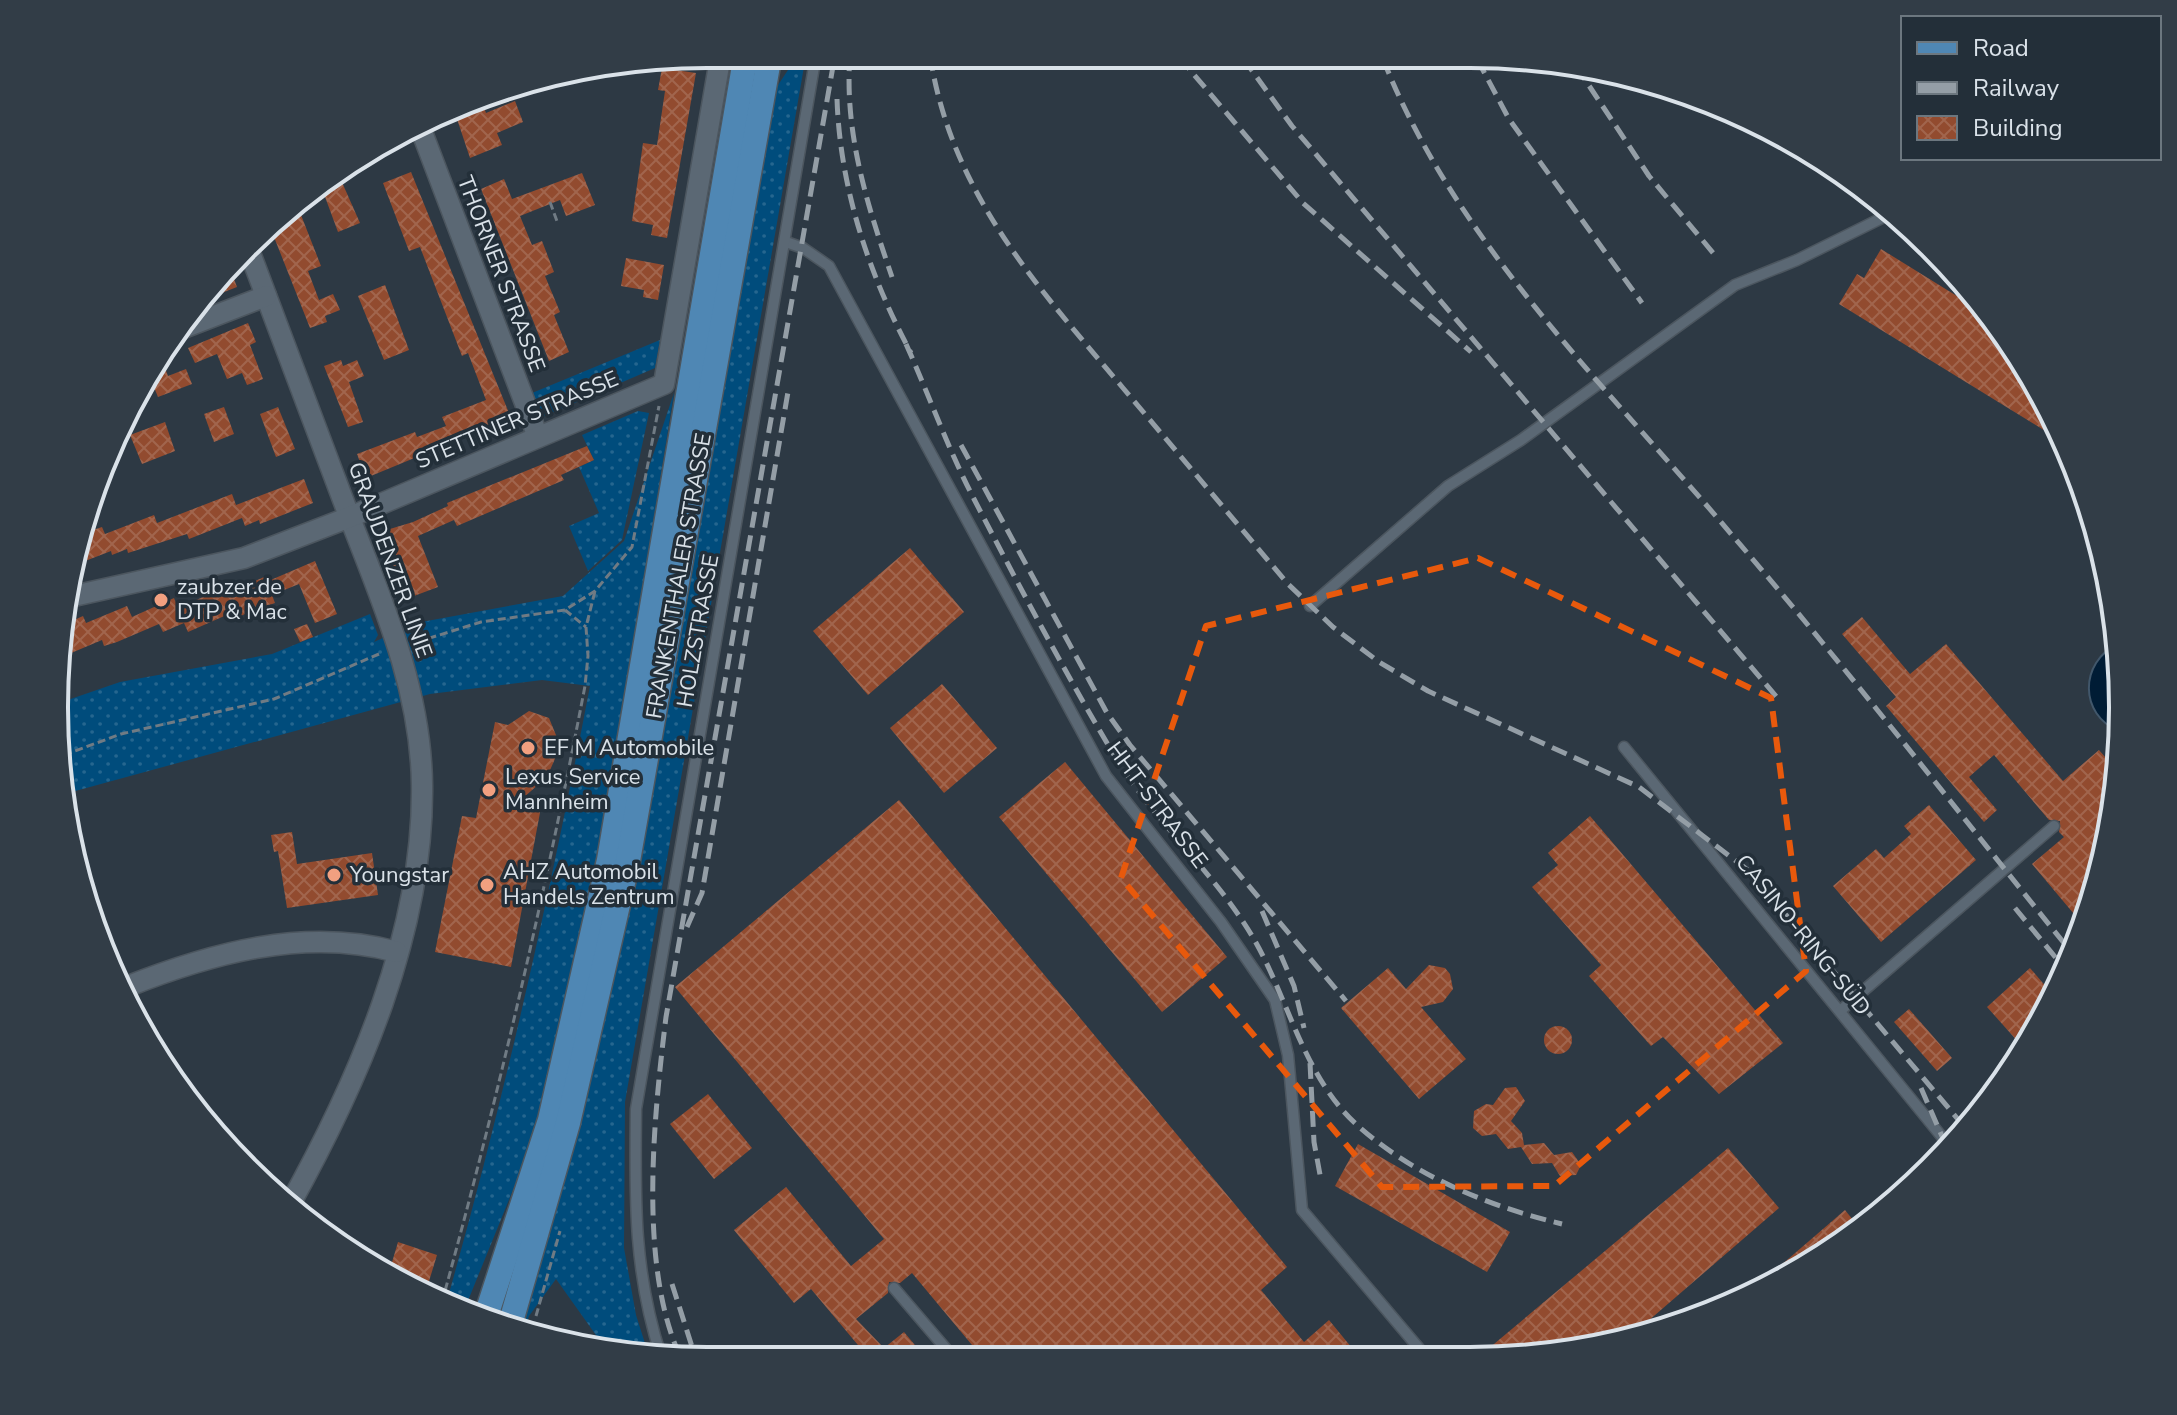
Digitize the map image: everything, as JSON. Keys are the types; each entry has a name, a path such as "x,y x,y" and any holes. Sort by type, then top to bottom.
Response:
{"main road":[{"name":"FRANKENTHALER STRASSE","path":"487,1307 550,1120 609,860 744,68"},
{"name":"FRANKENTHALER STRASSE","path":"513,1316 568,1123 628,861 768,68"}],"street":[{"path":"664,384 719,68"},
{"name":"THORNER STRASSE","path":"423,135 538,437"},
{"name":"GRAUDENZER LINIE","path":"252,258 399,648 416,719 422,784 413,889 397,952 378,1013 335,1117 295,1195"},
{"path":"197,323 266,296"},
{"name":"STETTINER STRASSE","path":"78,595 244,558 350,517 664,384"},
{"path":"132,985 190,962 269,944 358,941 397,952"}],"lane":[{"name":"HOLZSTRASSE","path":"658,1345 645,1305 634,1218 636,1109 814,68"},
{"path":"1310,606 1448,486 1521,440 1735,285 1797,260 1881,218"},
{"name":"HHT-STRASSE","path":"786,242 803,248 829,266 1106,776 1221,922 1275,1000 1288,1055 1302,1210 1418,1347"},
{"name":"CASINO-RING-SÜD","path":"1624,747 1942,1137"},
{"path":"1840,1011 2054,826"},
{"path":"894,1288 944,1347"}],"path":[{"path":"550,202 558,224"},
{"path":"69,753 121,734 274,699 371,657 481,622 565,610 595,591 632,547 664,384"},
{"path":"445,1290 506,1062 548,881 585,686 588,656 586,627 595,591"},
{"path":"565,610 586,627"}],"highlighted area":[{"path":"1478,558 1771,698 1806,971 1554,1186 1382,1187 1121,878 1206,626"}],"shaded area":[{"path":"789,68 804,68 625,1102 624,1248 636,1315 645,1344 624,1342 598,1338 556,1279 528,1321 523,1319 776,88"},
{"path":"660,340 655,368 542,417 532,393"},
{"path":"674,393 599,858 560,1036 530,1148 468,1300 449,1292 525,997 590,686 542,680 430,694 73,792 68,700 120,682 272,654 370,614 378,635 374,642 416,623 563,596 624,541"},
{"path":"638,411 649,413 622,540 588,571 569,526 599,513 579,467 594,460 582,435"},
{"path":"2105,652 2109,725 2096,713 2089,688 2096,663"}],"building":[{"path":"662,69 696,73 667,238 651,235 653,225 632,221 643,143 657,145 665,91 658,90"},
{"path":"515,101 523,122 497,133 502,145 470,158 457,120 484,109 486,113"},
{"path":"411,172 511,418 366,478 357,454 415,432 417,437 446,426 442,417 486,400 468,353 462,356 420,247 409,251 383,183"},
{"path":"582,173 595,205 566,216 560,200 520,216 532,245 542,241 554,272 545,276 560,312 554,315 569,352 549,361 481,189 504,179 512,199"},
{"path":"342,183 360,223 338,232 324,195"},
{"path":"300,216 321,266 308,271 319,300 333,294 340,310 325,316 327,322 310,328 274,238"},
{"path":"1881,249 1960,298 2001,352 2046,431 1839,304 1857,274 1864,278"},
{"path":"626,258 664,265 658,300 643,297 644,290 621,286"},
{"path":"234,278 237,287 221,293"},
{"path":"385,285 409,350 384,360 358,296"},
{"path":"248,323 256,342 250,345 263,379 247,385 242,373 227,379 217,354 195,363 188,348"},
{"path":"341,360 343,366 357,360 364,376 349,382 363,422 348,427 324,366"},
{"path":"165,369 168,376 186,369 192,384 158,397 154,388"},
{"path":"224,407 234,434 214,442 204,414"},
{"path":"278,407 295,449 276,457 260,414"},
{"path":"165,422 175,451 142,464 130,435"},
{"path":"587,446 594,460 561,475 564,480 457,526 454,520 418,536 438,587 406,599 380,532 413,522 448,506 447,503"},
{"path":"304,479 313,503 260,524 259,520 245,526 242,518 189,539 187,534 128,553 127,549 112,555 111,551 85,561 94,530 102,527 105,534 154,515 157,523 232,494 236,505"},
{"path":"910,548 964,612 868,695 813,631"},
{"path":"315,561 337,614 315,623 299,584 272,595 275,603 240,616 238,610 188,632 184,623 163,632 159,624 117,642 104,646 102,640 70,653 74,620 83,616 86,623 127,606 132,617 174,598 178,608 219,590 221,596 264,577 266,582"},
{"path":"1862,617 1910,674 1946,644 2063,781 2099,750 2107,759 2097,832 2074,915 2032,864 2064,837 2059,832 2060,821 2049,820 1994,755 1969,777 1997,810 1984,822 1886,706 1896,697 1842,634"},
{"path":"307,624 313,637 300,642 294,629"},
{"path":"942,684 997,748 944,793 890,728"},
{"name":"AHZ Automobil Handels Zentrum","path":"529,711 549,718 558,740 558,752 547,777 523,798 542,802 511,967 435,952 462,816 476,818 495,722 508,725"},
{"path":"1065,762 1227,957 1162,1012 999,817"},
{"path":"899,800 1287,1267 1261,1290 1304,1342 1329,1320 1351,1347 974,1347 912,1273 900,1283 889,1282 888,1293 856,1319 883,1347 860,1347 811,1289 794,1303 734,1230 786,1187 851,1266 884,1239 675,987"},
{"path":"1929,805 1976,860 1881,942 1833,886 1876,849 1884,858 1911,834 1904,826"},
{"path":"1590,816 1783,1043 1719,1094 1663,1037 1651,1046 1589,976 1601,965 1532,887 1558,865 1548,853"},
{"path":"292,832 297,864 372,853 378,895 287,908 278,851 274,852 271,835"},
{"path":"1429,965 1445,968 1450,974 1453,989 1443,1002 1421,1007 1466,1059 1419,1099 1341,1008 1388,968 1406,989"},
{"path":"2030,968 2045,986 2016,1039 1987,1007"},
{"path":"1909,1009 1952,1058 1937,1071 1894,1022"},
{"path":"1558,1026 1568,1030 1572,1040 1568,1050 1558,1054 1548,1050 1544,1040 1548,1030"},
{"path":"1516,1087 1525,1101 1511,1121 1522,1133 1524,1145 1544,1143 1554,1155 1572,1152 1581,1165 1576,1175 1560,1176 1552,1163 1532,1164 1521,1147 1508,1149 1496,1134 1482,1136 1473,1128 1474,1111 1486,1104 1493,1105 1505,1088"},
{"path":"708,1094 752,1148 714,1179 670,1124"},
{"path":"1358,1144 1510,1232 1487,1272 1335,1186"},
{"path":"1728,1148 1779,1208 1648,1321 1553,1342 1491,1346"},
{"path":"1845,1210 1853,1220 1825,1239 1780,1266"},
{"path":"398,1242 437,1255 429,1283 392,1263"},
{"path":"904,1332 917,1347 885,1347"}],"railway":[{"path":"677,1346 658,1278 654,1235 654,1143 666,1017 833,68"},
{"path":"850,68 851,112 859,168 892,277"},
{"path":"933,68 941,105 957,151 1002,235 1060,312 1288,584 1333,627 1379,662 1428,691 1639,787 1749,871 1958,1119"},
{"path":"1188,68 1303,203 1471,352"},
{"path":"1250,68 1292,126 1780,701"},
{"path":"1387,68 1414,126 1451,190 1492,251 1585,367 1819,638 2064,943"},
{"path":"1482,68 1509,119 1642,303"},
{"path":"1584,78 1649,176 1714,254"},
{"path":"837,99 844,165 859,230 882,293 911,353"},
{"path":"906,344 965,480 1077,691 1129,778 1222,892 1255,941 1310,1062 1339,1106 1379,1143 1427,1174 1480,1198 1562,1224"},
{"path":"687,927 702,893 789,386"},
{"path":"961,445 1107,713 1130,745 1346,1001"},
{"path":"2015,908 2057,959"},
{"path":"1262,911 1294,986 1304,1028"},
{"path":"1310,1063 1314,1142 1321,1180"},
{"path":"1921,1088 1942,1137"},
{"path":"672,1284 692,1347"}],"place":[{"name":"zaubzer.de DTP & Mac","path":"161,600"},
{"name":"EF M Automobile","path":"528,748"},
{"name":"Lexus Service Mannheim","path":"489,790"},
{"name":"Youngstar","path":"334,875"},
{"name":"AHZ Automobil Handels Zentrum","path":"487,885"}]}
